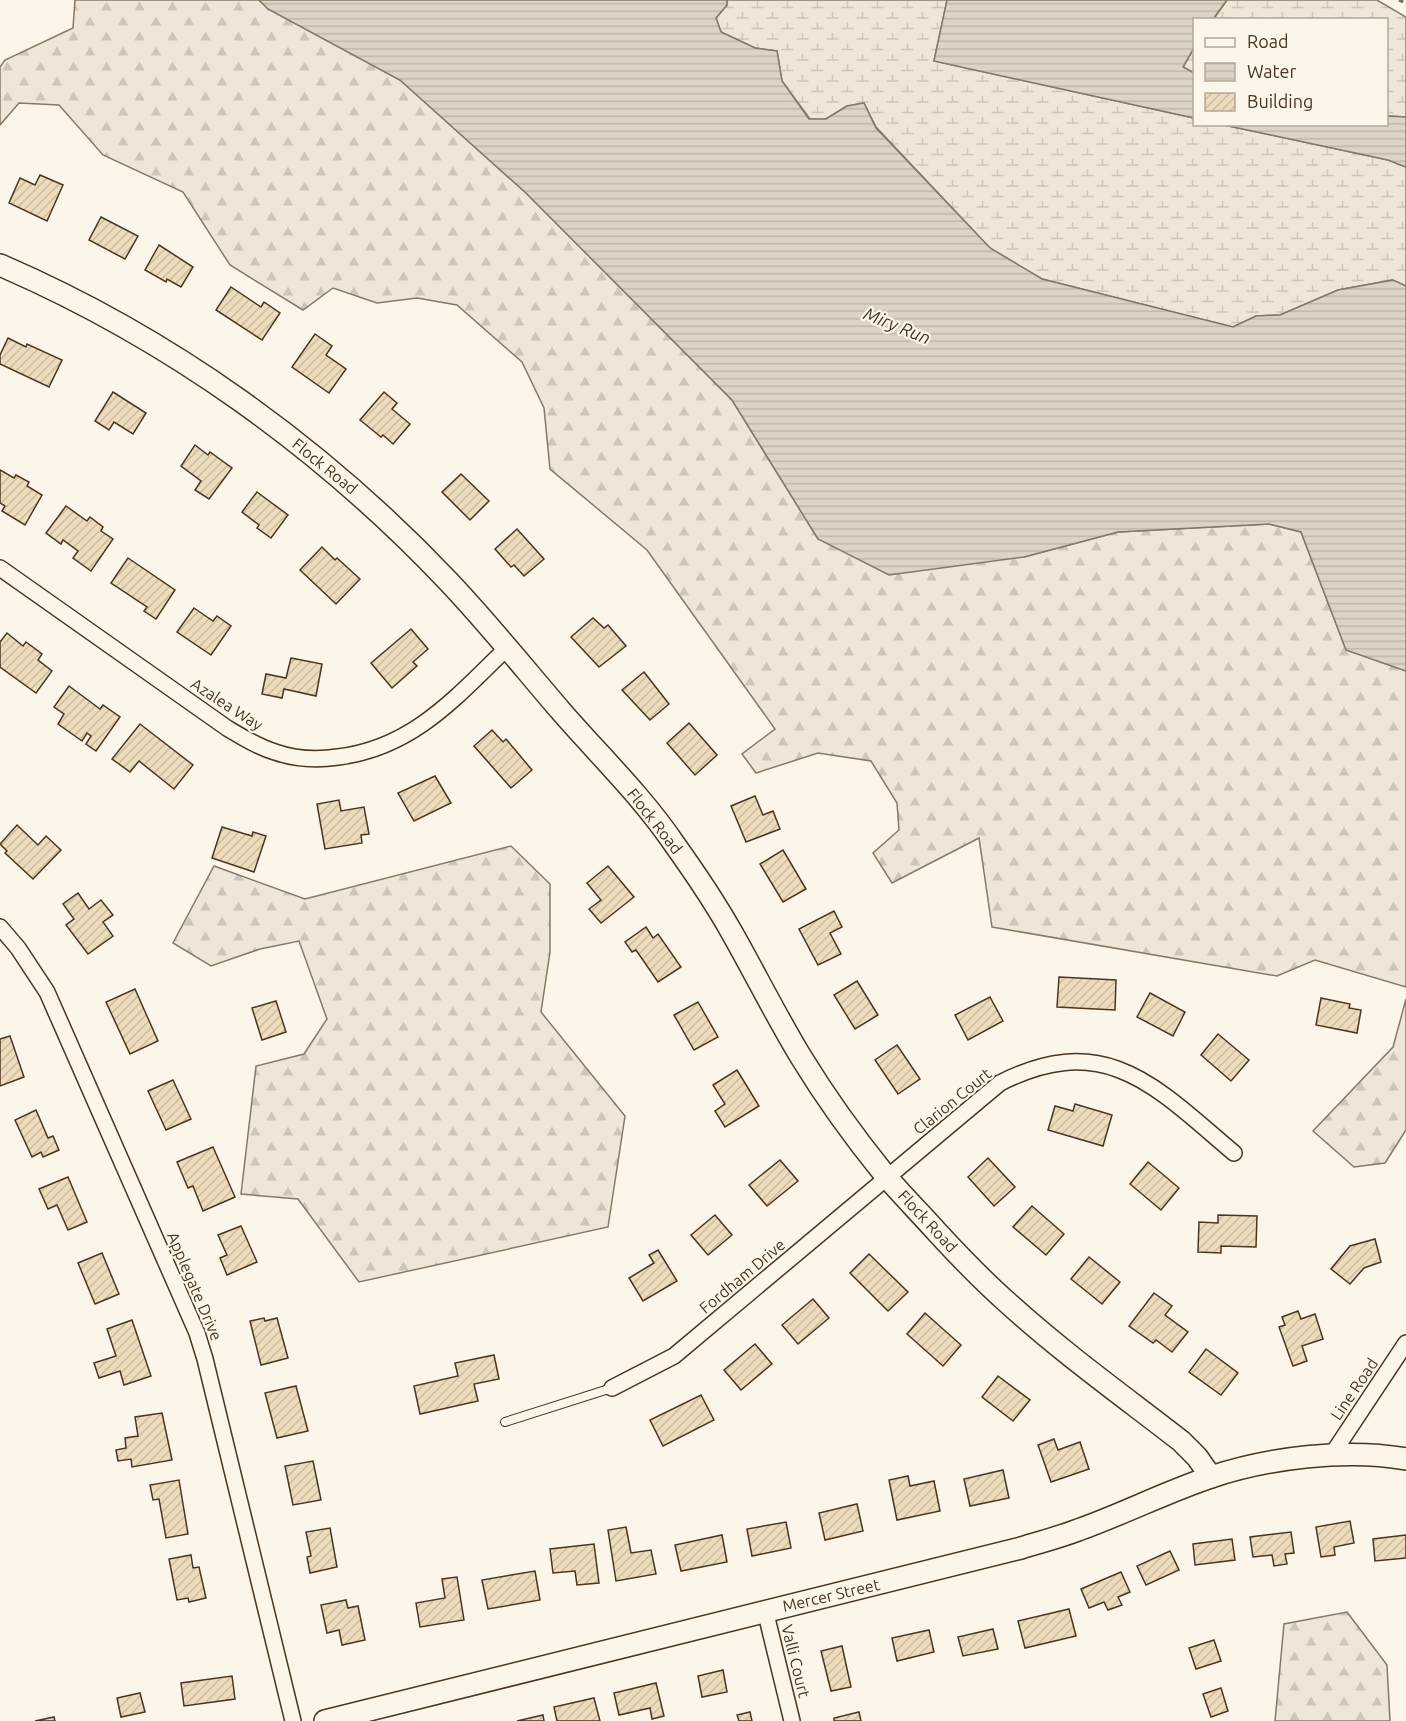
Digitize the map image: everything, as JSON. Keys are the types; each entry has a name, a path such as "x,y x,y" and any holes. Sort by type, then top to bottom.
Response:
{"street":[{"name":"Flock Road","path":"0,265 53,289 125,327 239,399 358,493 449,582 599,756 637,796 671,839 730,929 804,1062 833,1106 888,1178 963,1260 1007,1302 1050,1339 1181,1441 1197,1457 1211,1477"},
{"name":"Azalea Way","path":"0,568 227,728 254,744 299,758 325,759 356,755 379,749 402,738 428,721 507,648"},
{"name":"Applegate Drive","path":"0,927 18,948 47,992 197,1333 293,1721"},
{"name":"Clarion Court","path":"888,1178 999,1083 1046,1065 1071,1062 1117,1069 1140,1078 1161,1092 1234,1153"},
{"name":"Fordham Drive","path":"612,1388 674,1356 888,1178"},
{"name":"Line Road","path":"1331,1456 1406,1343"},
{"name":"Mercer Street","path":"325,1721 1021,1548 1077,1530 1211,1477 1253,1467 1331,1456 1406,1459"},
{"name":"Valli Court","path":"765,1610 792,1721"}],"lane":[{"path":"505,1422 612,1388"}],"path":[{"path":"1399,0 1406,3"}],"green space":[{"path":"75,0 259,0 268,9 400,80 526,193 732,400 818,539 1024,557 1118,532 1269,524 1301,532 1346,650 1406,671 1406,987 1315,960 1277,976 992,927 979,838 892,883 873,853 899,830 897,803 871,761 818,753 756,773 742,754 775,729 647,550 550,469 544,408 522,362 457,305 417,298 377,303 333,288 303,310 230,265 183,192 103,155 59,105 19,103 0,125 0,67 5,60 73,28"},
{"path":"727,0 947,0 934,61 1193,118 1193,126 1229,126 1388,160 1406,167 1406,286 1392,280 1338,290 1280,315 1256,316 1233,327 1042,279 990,248 876,127 864,103 847,106 826,119 810,119 782,81 777,51 755,48 721,32 716,18 727,5"},
{"path":"1227,0 1377,0 1406,17 1406,117 1388,116 1388,18 1214,18"},
{"path":"1193,50 1193,72 1183,67"},
{"path":"511,846 550,884 550,952 541,1012 625,1116 608,1227 359,1282 298,1199 241,1194 256,1066 304,1054 327,1019 299,941 260,949 211,966 173,943 214,866 305,899"},
{"path":"1406,999 1406,1130 1385,1163 1354,1167 1313,1131 1393,1047"},
{"path":"1347,1612 1387,1665 1390,1721 1275,1721 1284,1624"}],"water":[{"name":"Miry Run","path":"259,0 727,0 727,5 716,18 721,32 755,48 777,51 782,81 809,119 826,119 847,106 864,103 876,128 990,248 1042,279 1233,327 1256,316 1280,315 1338,290 1393,280 1406,286 1406,671 1346,650 1301,532 1269,524 1118,532 1024,557 889,575 818,539 732,400 526,193 400,80 268,9"},
{"path":"947,0 1227,0 1214,18 1193,18 1193,50 1183,67 1193,72 1193,118 934,61"},
{"path":"1388,116 1406,117 1406,167 1388,160 1229,126 1388,126"}],"building":[{"path":"40,175 63,185 47,221 9,203 20,178 35,185"},
{"path":"101,217 138,236 125,259 89,240"},
{"path":"159,245 193,267 181,287 167,279 166,282 145,270"},
{"path":"231,287 261,307 264,302 280,313 262,340 216,310"},
{"path":"315,334 332,346 326,355 346,369 329,393 292,367"},
{"path":"8,338 62,360 49,387 0,364 0,355"},
{"path":"113,392 146,413 133,434 114,422 109,430 95,421"},
{"path":"384,392 397,403 392,409 410,424 393,444 360,420"},
{"path":"195,445 208,455 210,452 232,468 209,499 195,490 201,481 181,466"},
{"path":"0,470 14,478 16,475 29,482 27,486 42,495 25,525 2,511 5,506 0,503"},
{"path":"461,474 489,501 470,520 442,492"},
{"path":"257,492 288,515 271,538 257,528 259,525 242,512"},
{"path":"66,506 87,521 90,517 103,527 101,531 113,539 91,571 73,558 78,551 63,540 61,544 46,533"},
{"path":"517,529 544,559 524,576 514,565 511,567 495,549"},
{"path":"322,547 360,579 336,604 300,570"},
{"path":"128,558 175,590 156,619 144,611 147,607 111,583"},
{"path":"194,608 213,621 217,616 231,626 211,655 177,632"},
{"path":"593,618 604,628 608,625 626,646 599,667 571,637"},
{"path":"411,629 428,649 413,662 417,666 392,688 371,663"},
{"path":"7,633 23,646 26,642 42,654 38,660 52,671 36,693 0,667 0,642"},
{"path":"291,658 322,664 316,696 284,689 282,698 262,694 266,674 286,678"},
{"path":"644,672 669,704 650,720 622,690"},
{"path":"69,686 100,709 103,705 120,717 96,751 86,744 91,736 87,733 82,741 58,724 64,714 54,707"},
{"path":"689,723 717,755 695,775 667,743"},
{"path":"140,724 193,765 174,789 139,761 130,772 112,759"},
{"path":"492,730 503,742 506,739 532,770 511,788 474,746"},
{"path":"435,776 451,803 414,821 398,793"},
{"path":"755,796 763,815 773,811 780,829 746,842 731,806"},
{"path":"339,800 341,811 364,807 369,834 361,835 362,843 325,849 317,804"},
{"path":"17,825 38,845 46,836 61,850 33,879 5,853 7,851 0,844"},
{"path":"222,827 252,836 253,832 266,836 254,872 212,858"},
{"path":"783,850 806,889 783,902 760,864"},
{"path":"608,866 634,897 601,923 589,909 601,900 587,883"},
{"path":"78,893 89,909 101,900 113,915 103,922 113,936 88,954 66,925 74,919 63,904"},
{"path":"834,911 842,927 830,933 841,954 818,965 799,929"},
{"path":"646,927 653,938 658,934 681,967 658,982 636,950 632,952 625,942"},
{"path":"1059,977 1116,980 1115,1010 1057,1007"},
{"path":"857,981 878,1015 855,1029 834,995"},
{"path":"135,989 158,1041 130,1054 106,1002"},
{"path":"1150,993 1185,1012 1173,1036 1137,1017"},
{"path":"990,997 1003,1021 968,1040 955,1015"},
{"path":"1321,998 1350,1004 1349,1008 1361,1010 1357,1033 1316,1025"},
{"path":"276,1001 286,1032 262,1040 252,1008"},
{"path":"698,1002 718,1037 694,1050 674,1015"},
{"path":"1218,1034 1249,1060 1231,1081 1201,1055"},
{"path":"10,1036 24,1077 0,1086 0,1039"},
{"path":"897,1045 920,1079 898,1094 875,1060"},
{"path":"737,1070 759,1106 725,1127 715,1111 725,1104 713,1085"},
{"path":"173,1080 191,1119 166,1130 148,1091"},
{"path":"1075,1104 1112,1115 1103,1146 1048,1130 1055,1106 1073,1111"},
{"path":"36,1110 48,1138 53,1136 59,1150 43,1157 41,1152 32,1157 15,1120"},
{"path":"213,1147 235,1197 203,1211 193,1186 188,1188 177,1162"},
{"path":"988,1158 1015,1187 994,1206 968,1177"},
{"path":"780,1160 798,1181 767,1206 749,1185"},
{"path":"1148,1162 1179,1188 1161,1210 1130,1184"},
{"path":"68,1177 87,1222 68,1230 57,1205 48,1209 39,1189"},
{"path":"1032,1206 1064,1234 1046,1255 1013,1227"},
{"path":"715,1215 732,1235 708,1255 691,1235"},
{"path":"1218,1215 1257,1216 1256,1247 1221,1246 1221,1253 1198,1252 1199,1222 1218,1223"},
{"path":"241,1226 257,1262 227,1275 220,1258 227,1255 218,1235"},
{"path":"1375,1239 1381,1262 1364,1268 1350,1284 1331,1269 1350,1246"},
{"path":"658,1250 677,1281 643,1301 629,1278 654,1263 649,1255"},
{"path":"102,1253 119,1294 95,1304 78,1263"},
{"path":"869,1254 908,1292 888,1311 850,1273"},
{"path":"1089,1257 1120,1282 1102,1304 1071,1279"},
{"path":"1154,1293 1172,1306 1165,1315 1188,1332 1172,1352 1156,1340 1153,1343 1129,1326"},
{"path":"813,1299 829,1318 798,1344 782,1325"},
{"path":"1298,1311 1301,1319 1315,1314 1323,1339 1302,1346 1307,1361 1293,1366 1279,1327 1285,1325 1282,1317"},
{"path":"925,1313 961,1345 943,1366 907,1334"},
{"path":"264,1318 265,1321 277,1318 288,1358 261,1365 250,1321"},
{"path":"132,1320 151,1376 124,1385 120,1371 99,1378 94,1363 116,1356 107,1329"},
{"path":"755,1344 772,1364 741,1390 724,1370"},
{"path":"1206,1349 1238,1373 1221,1395 1189,1372"},
{"path":"494,1355 499,1379 474,1384 478,1401 420,1414 414,1386 458,1376 455,1363"},
{"path":"998,1376 1030,1400 1013,1421 982,1397"},
{"path":"296,1386 308,1431 277,1438 265,1393"},
{"path":"701,1395 714,1420 663,1446 650,1420"},
{"path":"162,1413 172,1460 132,1467 131,1459 118,1461 116,1450 126,1448 125,1438 138,1436 135,1417"},
{"path":"1054,1439 1058,1450 1080,1442 1089,1469 1051,1482 1038,1445"},
{"path":"313,1461 321,1500 293,1505 285,1466"},
{"path":"1003,1470 1009,1498 970,1506 964,1479"},
{"path":"908,1476 910,1486 934,1481 940,1511 897,1520 889,1480"},
{"path":"179,1480 188,1534 166,1538 159,1499 153,1500 150,1485"},
{"path":"857,1504 863,1531 825,1540 819,1513"},
{"path":"1350,1521 1354,1543 1334,1547 1335,1555 1321,1557 1316,1527"},
{"path":"786,1522 791,1548 752,1556 747,1529"},
{"path":"626,1527 631,1553 651,1550 656,1574 616,1581 608,1530"},
{"path":"330,1528 337,1567 310,1573 307,1557 311,1556 306,1532"},
{"path":"1291,1532 1294,1553 1285,1554 1287,1564 1274,1566 1272,1555 1253,1557 1250,1537"},
{"path":"722,1535 727,1562 681,1571 675,1545"},
{"path":"1406,1535 1406,1558 1375,1561 1373,1539"},
{"path":"1232,1539 1235,1560 1195,1565 1193,1544"},
{"path":"594,1544 599,1583 577,1585 575,1571 553,1573 550,1549"},
{"path":"1170,1551 1179,1570 1146,1585 1137,1566"},
{"path":"191,1555 193,1568 199,1567 206,1598 189,1602 188,1598 177,1600 169,1559"},
{"path":"535,1571 540,1600 488,1609 482,1580"},
{"path":"1121,1572 1130,1592 1118,1597 1122,1605 1108,1610 1104,1602 1089,1608 1081,1589"},
{"path":"457,1577 464,1620 420,1627 416,1603 445,1598 442,1579"},
{"path":"346,1600 348,1608 358,1606 365,1640 342,1645 339,1630 327,1633 321,1605"},
{"path":"1069,1609 1076,1636 1025,1648 1018,1621"},
{"path":"993,1629 998,1649 963,1656 958,1637"},
{"path":"929,1630 934,1652 897,1661 892,1638"},
{"path":"1214,1640 1221,1661 1196,1669 1189,1648"},
{"path":"842,1646 851,1687 831,1691 821,1651"},
{"path":"723,1670 727,1692 702,1697 698,1676"},
{"path":"232,1676 235,1699 184,1706 181,1683"},
{"path":"656,1683 664,1716 652,1719 650,1708 619,1715 614,1693"},
{"path":"1221,1688 1228,1711 1211,1717 1203,1694"},
{"path":"140,1693 145,1712 121,1717 117,1698"},
{"path":"594,1698 600,1721 557,1721 554,1707"},
{"path":"750,1712 752,1721 739,1721 737,1715"},
{"path":"859,1712 861,1721 834,1721 834,1718"},
{"path":"543,1715 544,1721 517,1721"},
{"path":"54,1717 55,1721 35,1721"}]}
